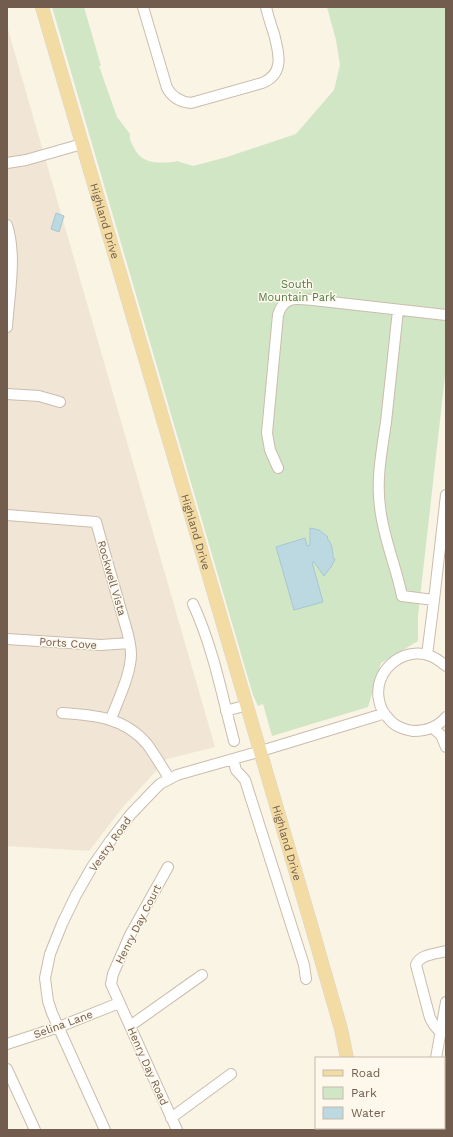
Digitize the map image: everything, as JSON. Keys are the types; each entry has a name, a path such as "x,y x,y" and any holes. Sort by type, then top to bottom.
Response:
{"main road":[{"name":"Highland Drive","path":"42,7 261,751 341,1029 347,1057"}],"street":[{"path":"143,7 165,84 171,94 180,101 188,103 195,103 262,83 272,77 278,67 279,54 266,7"},
{"path":"7,163 26,160 82,144"},
{"path":"7,225 11,239 12,257 7,327"},
{"path":"278,468 270,450 267,433 278,315 280,309 286,301 292,299 446,315"},
{"path":"398,310 383,439 380,473 380,507 402,596 434,600"},
{"path":"7,394 39,396 60,402"},
{"path":"427,655 446,495"},
{"name":"Rockwell Vista","path":"7,515 96,522 125,624 131,654 128,673 111,719"},
{"path":"193,604 212,653 234,741"},
{"name":"Ports Cove","path":"7,639 101,645 129,643"},
{"path":"446,666 438,659 427,655 414,653 401,657 390,664 386,669 382,675 378,687 379,701 384,713 400,728 411,731 422,731 433,728 446,717"},
{"path":"226,711 247,705"},
{"path":"62,713 111,719 130,729 146,744 169,778"},
{"name":"Vestry Road","path":"106,1130 48,1001 45,978 50,954 62,924 92,867 131,814 153,791 169,778 190,770 261,751 384,713"},
{"path":"433,728 441,736 446,747"},
{"path":"233,759 236,770 245,780 304,965 306,979"},
{"name":"Henry Day Court","path":"119,1003 111,984 113,974 130,935 168,867"},
{"path":"440,1032 430,1018 416,965 418,960 423,957 446,952"},
{"path":"130,1026 202,975"},
{"path":"436,1057 446,1002"},
{"name":"Selina Lane","path":"7,1044 59,1027 119,1003"},
{"name":"Henry Day Road","path":"119,1003 177,1130"},
{"path":"7,1069 35,1130"},
{"path":"171,1118 231,1074"}],"shaded area":[{"path":"7,26 215,747 167,759 123,807 89,851 7,846"}],"green space":[{"name":"South Mountain Park","path":"52,7 84,7 101,66 99,66 117,117 130,134 130,140 141,157 150,162 162,163 177,161 193,166 227,157 296,134 334,90 340,65 336,40 327,7 446,7 446,367 418,616 418,641 381,663 368,707 272,736 263,704 258,706 253,695"}],"water":[{"path":"56,213 64,216 59,232 51,229"},
{"path":"310,528 319,530 328,537 327,538 332,547 333,558 335,559 324,576 314,562 312,562 323,602 294,610 276,547 305,538 307,546 310,545"}]}
